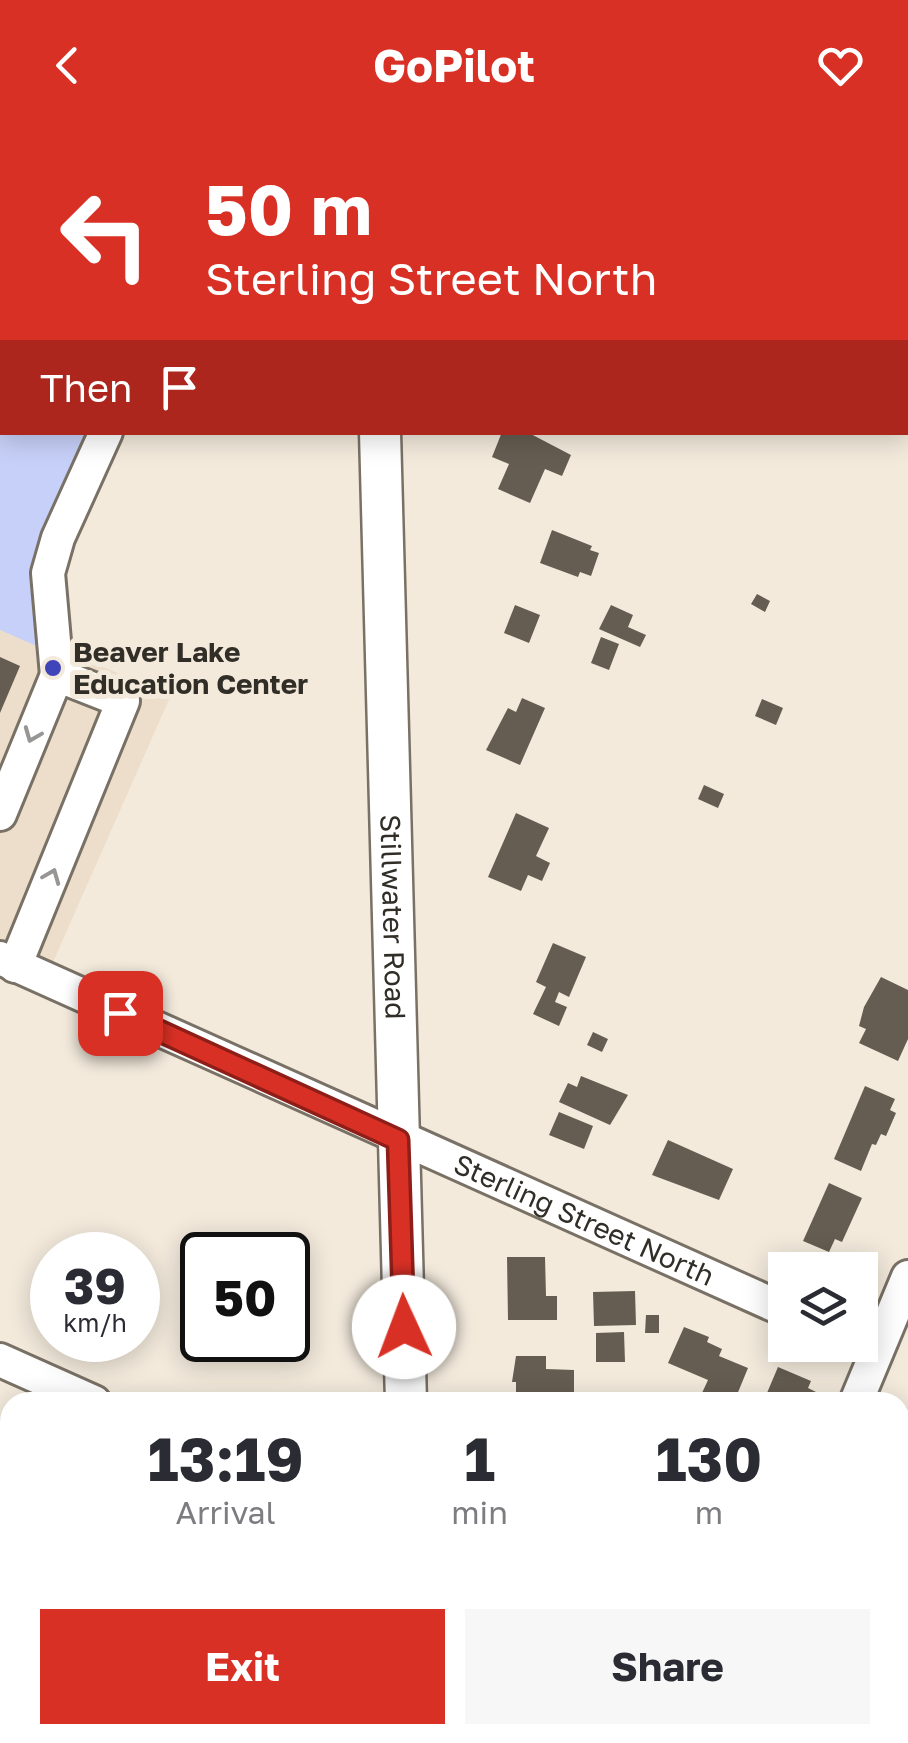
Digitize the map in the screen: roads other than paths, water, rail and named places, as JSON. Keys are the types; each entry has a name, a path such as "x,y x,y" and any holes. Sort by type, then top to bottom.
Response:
{"main road":[{"name":"Stillwater Road","path":"380,435 385,752 402,1116 398,1140 406,1392"}],"street":[{"path":"0,814 56,674 48,573 58,538 105,435"},
{"path":"8,962 122,701 56,674"},
{"name":"Sterling Street North","path":"8,962 768,1303"},
{"path":"861,1392 883,1346 908,1277"},
{"path":"0,1360 72,1392"}],"place":[{"name":"Beaver Lake Education Center","path":"53,668"}]}
